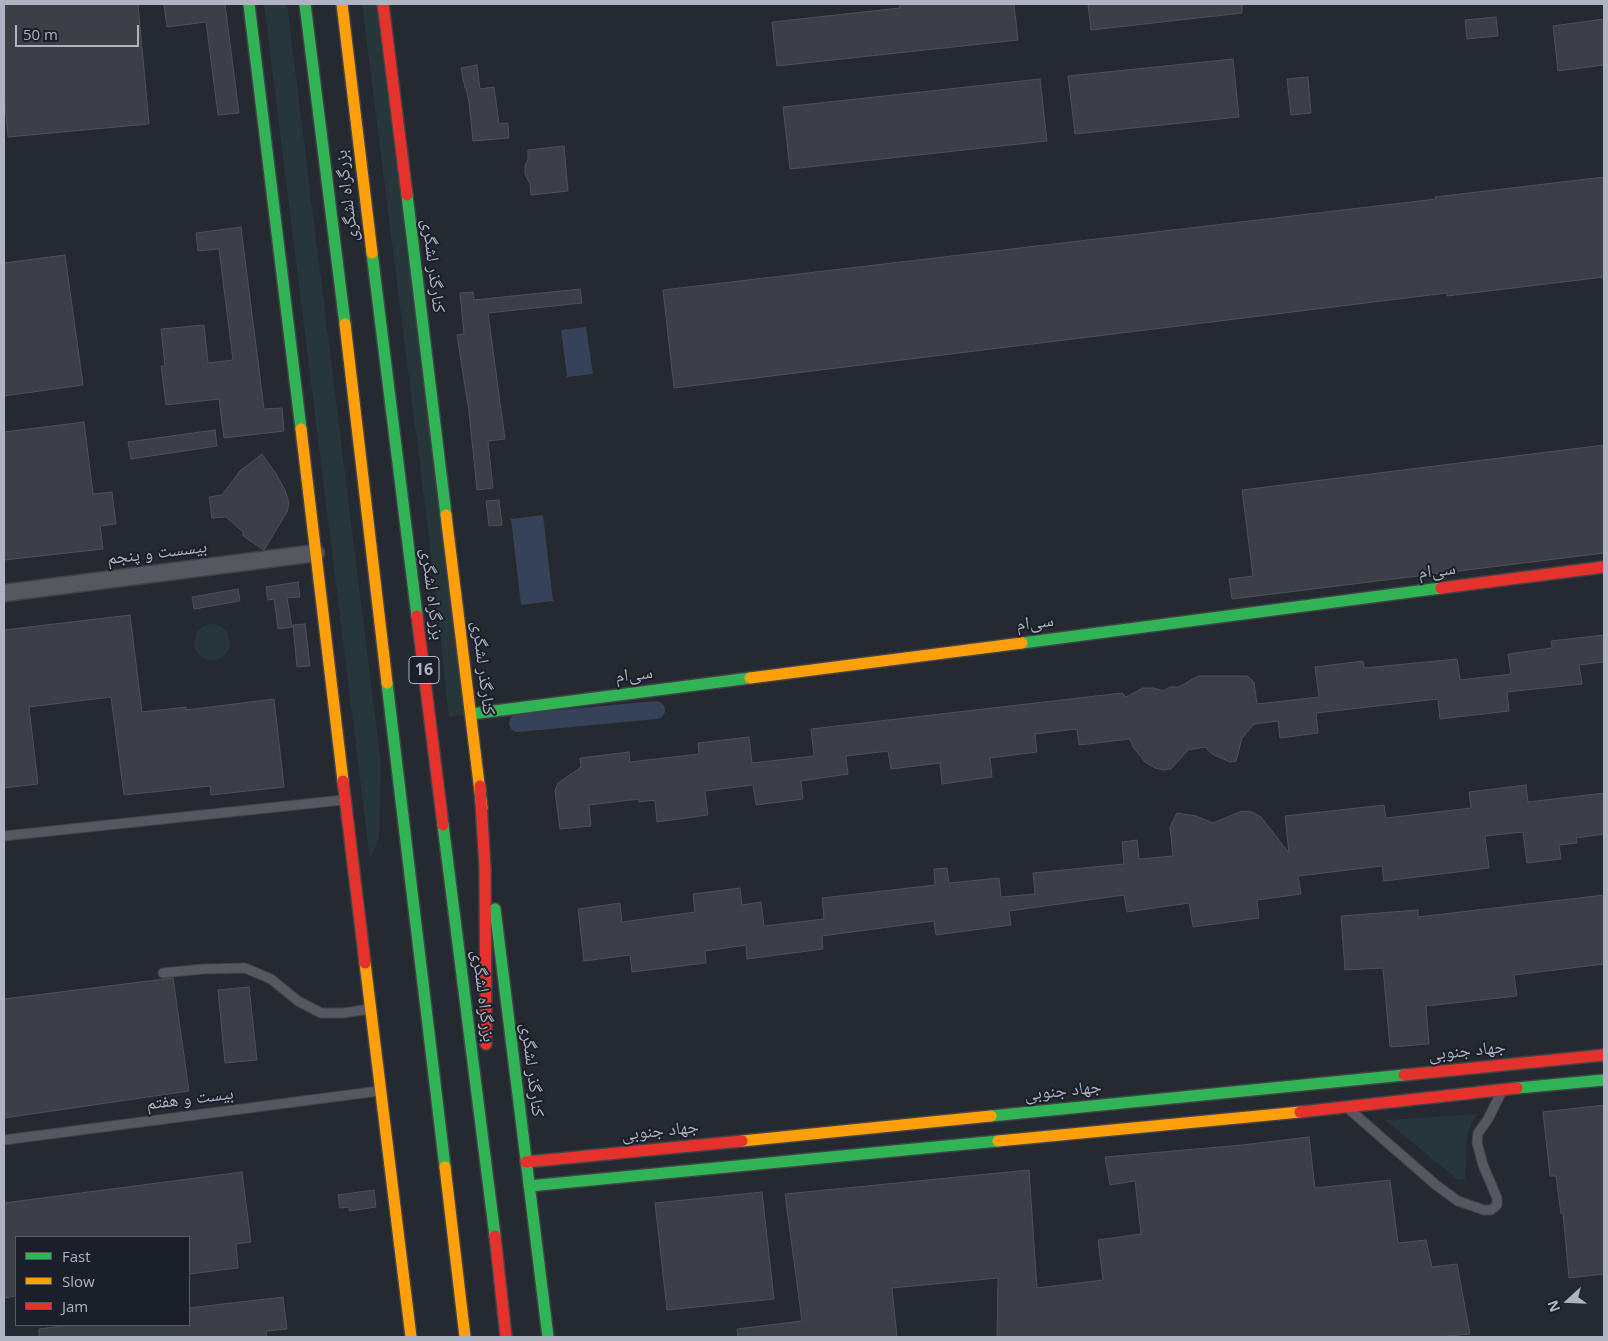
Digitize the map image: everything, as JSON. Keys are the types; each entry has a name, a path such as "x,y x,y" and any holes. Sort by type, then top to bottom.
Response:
{"main road":[{"path":"249,4 412,1337"},
{"name":"بزرگراه لشگری","path":"305,4 325,158 465,1337"},
{"name":"بزرگراه لشگری","path":"342,4 506,1337"},
{"name":"کنارگذر لشگری","path":"382,4 548,1337"},
{"name":"سی‌ام","path":"471,714 1604,567"},
{"path":"480,786 485,868 486,1058"},
{"name":"جهاد جنوبی","path":"526,1162 1604,1055"},
{"path":"486,1078 486,1168"},
{"path":"529,1186 1347,1107 1503,1089 1604,1080"}],"street":[{"name":"بیسست و پنجم","path":"4,593 316,553"}],"lane":[{"path":"4,836 346,800"},
{"path":"163,973 203,969 246,968 271,979 298,1001 321,1012 344,1013 372,1009"},
{"path":"1347,1107 1436,1185 1458,1200 1491,1210 1497,1205 1497,1198 1483,1165 1477,1143 1478,1133 1488,1119 1503,1089"},
{"name":"بیست و هفتم","path":"4,1140 381,1090"}],"shaded area":[{"path":"264,4 287,4 381,764 379,838 370,859"},
{"path":"362,4 376,4 465,715 449,717 433,569"},
{"path":"212,624 219,625 225,629 229,635 229,649 225,655 219,659 212,660 205,659 199,655 195,649 194,642 195,635 199,629 205,625"},
{"path":"1480,1114 1474,1119 1467,1132 1465,1179 1458,1180 1385,1120"}],"water":[{"path":"586,327 593,374 567,377 561,330"},
{"path":"543,515 553,601 521,605 511,519"}],"building":[{"path":"4,4 138,4 149,124 8,137 4,93"},
{"path":"164,4 225,4 239,113 218,115 206,22 167,27"},
{"path":"899,4 1014,4 1018,40 777,66 772,22 900,8"},
{"path":"1088,4 1242,4 1242,13 1091,30"},
{"path":"1496,17 1498,36 1467,39 1465,20"},
{"path":"1604,19 1604,65 1558,71 1553,26"},
{"path":"1233,59 1239,117 1075,134 1068,76"},
{"path":"477,65 480,89 494,87 499,124 508,123 509,138 473,141 469,102 461,68"},
{"path":"1308,77 1311,113 1291,115 1287,79"},
{"path":"1040,79 1047,141 790,169 783,107"},
{"path":"564,146 568,191 531,195 530,184 525,174 528,150"},
{"path":"1604,177 1604,277 1447,296 1447,293 674,388 663,290 1436,199 1435,197"},
{"path":"241,227 264,409 282,408 284,431 224,438 219,399 166,405 161,366 165,366 161,329 204,325 208,363 233,360 219,249 198,251 196,233"},
{"path":"65,255 83,385 4,396 4,263"},
{"path":"580,289 582,303 488,313 505,439 488,441 493,488 477,490 469,412 457,335 464,334 460,293 473,292 474,300"},
{"path":"84,422 93,494 112,492 116,524 100,526 103,549 4,560 4,432"},
{"path":"215,430 217,446 131,459 128,442"},
{"path":"1604,445 1604,553 1232,599 1229,579 1253,576 1242,490"},
{"path":"262,454 285,490 289,503 287,512 264,550 243,536 243,532 226,517 212,518 209,497 222,495 240,471"},
{"path":"499,500 502,525 489,526 486,501"},
{"path":"298,582 300,597 287,598 292,627 278,629 274,599 268,600 266,587"},
{"path":"238,589 240,601 194,609 192,597"},
{"path":"130,615 142,712 186,707 186,710 274,699 284,787 211,795 210,786 124,795 111,697 29,707 38,784 4,788 4,630"},
{"path":"305,624 310,666 297,667 293,625"},
{"path":"1604,635 1604,662 1579,665 1582,684 1507,692 1509,711 1440,719 1438,699 1316,713 1318,733 1280,738 1278,721 1254,724 1242,738 1236,761 1230,762 1212,754 1205,747 1188,750 1171,769 1163,770 1145,762 1133,747 1130,739 1079,745 1077,729 1035,734 1037,752 990,758 992,777 942,784 940,763 891,769 888,751 846,756 848,774 801,781 803,799 756,805 753,785 705,791 708,815 657,822 655,800 639,802 639,799 589,805 591,826 560,829 555,791 558,783 581,767 580,758 629,752 630,762 699,754 698,743 749,737 752,763 814,756 811,729 1122,693 1126,697 1143,688 1154,688 1163,691 1170,687 1179,687 1198,676 1247,676 1254,682 1257,704 1319,697 1315,667 1363,661 1364,668 1457,659 1460,680 1511,674 1508,654 1552,648 1551,641"},
{"path":"1526,785 1528,802 1604,793 1604,834 1576,838 1577,843 1559,845 1561,859 1527,863 1523,832 1485,836 1489,868 1384,881 1382,866 1298,876 1301,894 1257,900 1259,918 1193,927 1189,903 1127,912 1124,895 1009,911 1011,925 936,935 934,921 822,936 823,949 747,959 746,945 705,951 706,963 632,972 630,955 584,961 578,909 620,903 622,922 695,912 693,894 740,888 742,905 761,902 764,926 824,919 822,898 935,885 934,869 947,868 949,883 999,878 1001,897 1035,894 1033,873 1124,864 1122,842 1137,840 1139,859 1173,856 1170,827 1177,813 1196,816 1213,823 1242,811 1252,812 1261,817 1289,853 1285,816 1384,805 1386,818 1471,808 1469,792"},
{"path":"1604,895 1604,964 1514,975 1517,996 1426,1006 1429,1044 1390,1047 1383,968 1345,970 1341,916 1418,910 1418,917"},
{"path":"173,978 189,1091 4,1118 4,999"},
{"path":"249,987 257,1060 225,1063 218,990"},
{"path":"1604,1105 1604,1274 1569,1278 1563,1213 1561,1214 1556,1176 1550,1176 1543,1112"},
{"path":"1309,1137 1315,1188 1390,1180 1398,1243 1426,1240 1432,1267 1457,1264 1470,1334 1437,1337 997,1337 998,1278 892,1288 897,1337 738,1337 737,1329 802,1321 785,1194 1029,1170 1037,1288 1103,1280 1098,1240 1141,1234 1135,1181 1110,1185 1105,1157"},
{"path":"242,1172 251,1242 236,1244 238,1268 190,1274 190,1236 15,1236 15,1296 4,1298 4,1203"},
{"path":"374,1190 376,1207 349,1211 349,1207 340,1208 338,1195"},
{"path":"762,1192 774,1299 667,1310 655,1203"},
{"path":"283,1297 287,1329 266,1331 267,1337 39,1337 39,1329 62,1326 190,1326 190,1308"}],"waterway":[{"path":"518,723 656,710"}],"traffic: fast":[{"path":"249,4 301,429"},
{"path":"305,4 345,324"},
{"path":"407,195 446,515"},
{"path":"372,253 417,616"},
{"path":"1022,643 1441,588"},
{"path":"471,714 750,678"},
{"path":"387,683 445,1167"},
{"path":"443,825 495,1236"},
{"path":"495,909 548,1337"},
{"path":"991,1116 1404,1075"},
{"path":"1517,1088 1604,1080"},
{"path":"529,1186 998,1141"}],"traffic: slow":[{"path":"342,4 372,253"},
{"path":"345,324 387,683"},
{"path":"301,429 343,781"},
{"path":"446,515 482,808"},
{"path":"750,678 1022,643"},
{"path":"365,963 411,1337"},
{"path":"998,1141 1300,1112"},
{"path":"742,1141 991,1116"},
{"path":"445,1167 465,1337"}],"traffic: jam":[{"path":"383,4 407,195"},
{"path":"1441,588 1604,567"},
{"path":"417,616 443,825"},
{"path":"343,781 365,963"},
{"path":"480,786 485,868 486,1044"},
{"path":"1404,1075 1604,1055"},
{"path":"1300,1112 1517,1088"},
{"path":"526,1162 742,1141"},
{"path":"495,1236 506,1337"}]}
